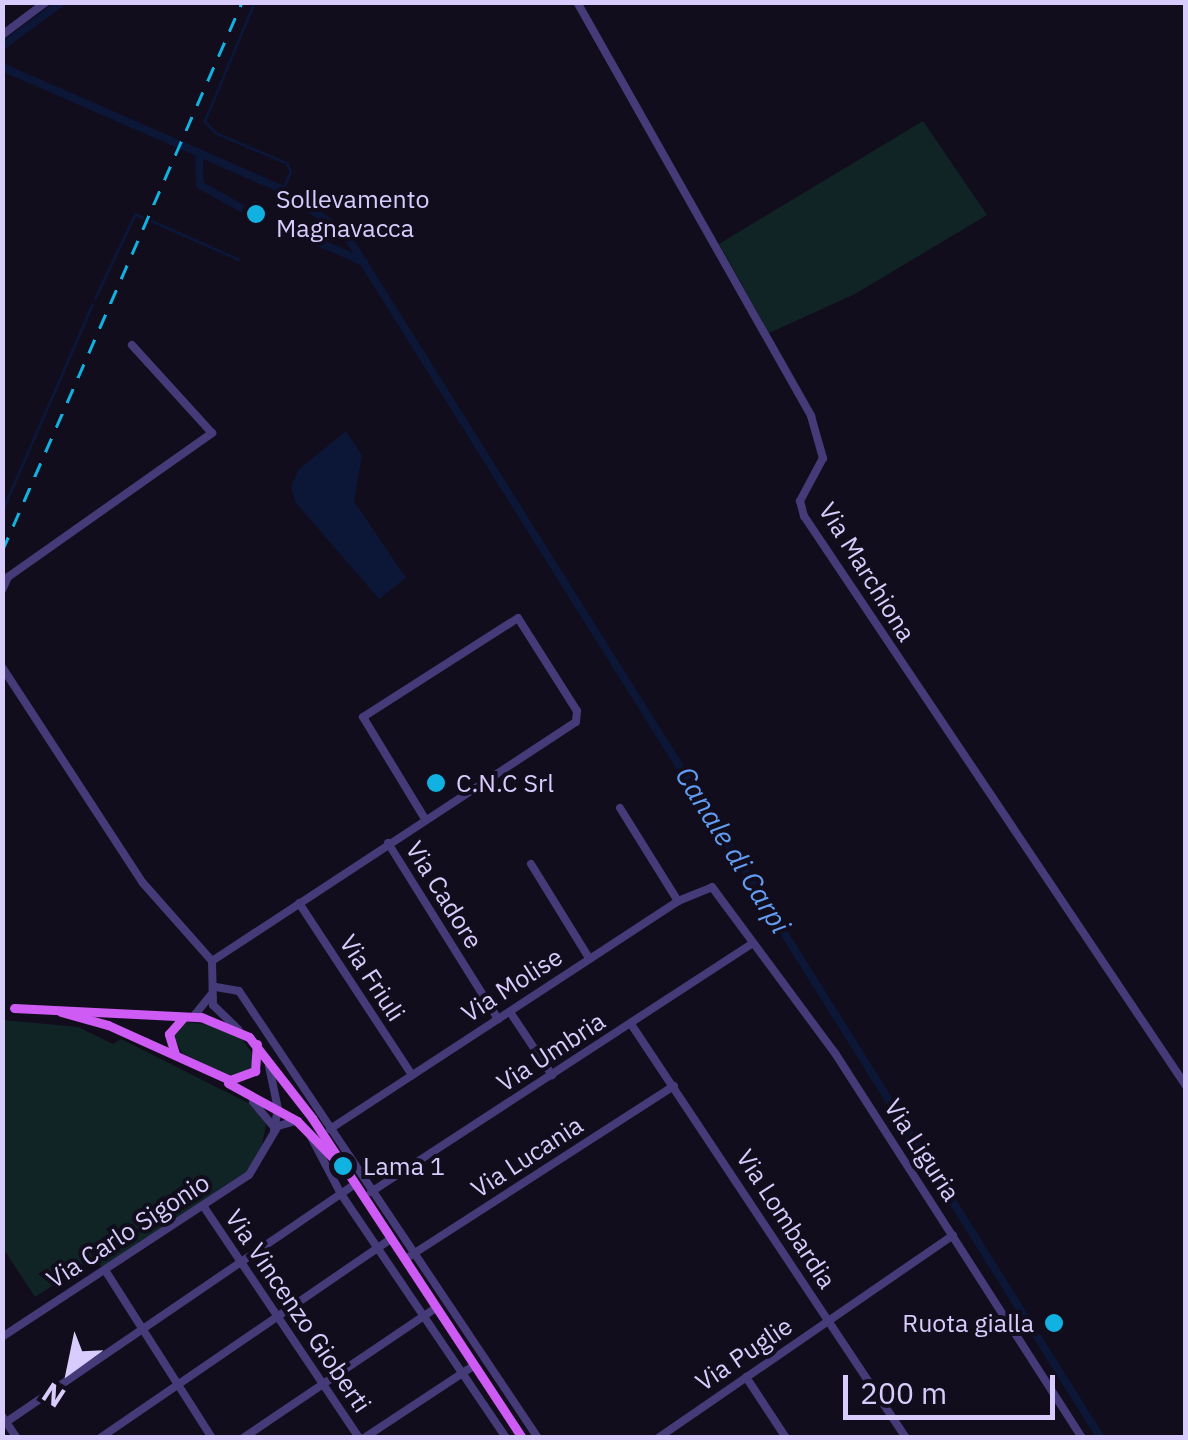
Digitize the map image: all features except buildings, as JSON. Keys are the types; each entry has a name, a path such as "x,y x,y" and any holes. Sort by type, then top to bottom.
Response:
{"main road":[{"path":"8,1008 192,1017 238,1029 256,1042 522,1438"},
{"path":"8,1008 86,1018 182,1060 297,1121 334,1159"},
{"path":"182,1060 170,1048 169,1034 177,1020 192,1017"},
{"path":"216,1077 248,1077 259,1064 256,1042"}],"street":[{"path":"2,36 46,2"},
{"name":"Via Marchiona","path":"577,2 810,416 823,458 800,501 804,516 1186,1086"},
{"path":"2,590 8,577 212,434 132,345"},
{"path":"212,961 300,902 425,820 578,718 518,618 363,718 425,820"},
{"path":"2,668 143,882 212,961 216,1009 238,1029"},
{"path":"620,808 678,901"},
{"name":"Via Cadore","path":"388,844 498,1019"},
{"path":"531,864 589,958"},
{"name":"Via Molise","path":"330,1128 678,901 704,889 720,890"},
{"name":"Via Liguria","path":"720,890 753,943 836,1053 1080,1434"},
{"name":"Via Friuli","path":"300,902 412,1074"},
{"name":"Via Umbria","path":"370,1193 753,943"},
{"path":"192,1017 215,989"},
{"path":"215,989 239,991 370,1193 538,1438"},
{"path":"510,1012 552,1075"},
{"name":"Via Lombardia","path":"632,1024 906,1438"},
{"path":"256,1042 273,1074 278,1109 272,1139"},
{"path":"216,1077 266,1111 272,1139"},
{"name":"Via Lucania","path":"402,1262 674,1086"},
{"path":"272,1139 279,1124 297,1121"},
{"path":"310,1133 341,1194 506,1438"},
{"name":"Via Carlo Sigonio","path":"2,1337 250,1174 272,1139"},
{"path":"17,1438 4,1421 244,1264 352,1186"},
{"name":"Via Vincenzo Gioberti","path":"204,1207 323,1385 366,1437"},
{"name":"Via Puglie","path":"658,1438 672,1434 746,1377 952,1236"},
{"path":"100,1438 388,1241"},
{"path":"105,1270 212,1438"},
{"path":"243,1438 434,1309"},
{"path":"366,1437 473,1366"},
{"path":"746,1377 786,1438"},
{"path":"1067,1438 1080,1434"}],"green space":[{"path":"923,121 987,215 855,294 769,333 719,244"},
{"path":"3,1020 78,1027 113,1044 121,1039 250,1104 266,1124 260,1156 249,1172 103,1269 95,1258 35,1297 3,1248"},
{"path":"185,1022 215,1025 241,1038 255,1057 250,1070 228,1076 182,1053 174,1037"}],"water":[{"path":"346,431 362,455 354,501 406,578 379,599 296,503 291,487 298,470"}],"waterway":[{"path":"2,46 62,2"},
{"path":"255,2 205,121 216,133 287,163 291,172 283,190"},
{"name":"Canale di Carpi","path":"2,67 283,190 345,233 1101,1438"},
{"name":"Canale di Carpi","path":"199,158 200,185 250,213"},
{"path":"95,298 135,214 142,217"},
{"path":"152,221 238,259"},
{"name":"Canale di Carpi","path":"279,225 364,262"},
{"path":"2,511 92,305"}],"railway":[{"path":"2,551 242,2"}],"place":[{"name":"Sollevamento Magnavacca","path":"256,214"},
{"name":"C.N.C Srl","path":"436,783"},
{"name":"Lama 1","path":"343,1166"},
{"name":"Ruota gialla","path":"1054,1323"}]}
